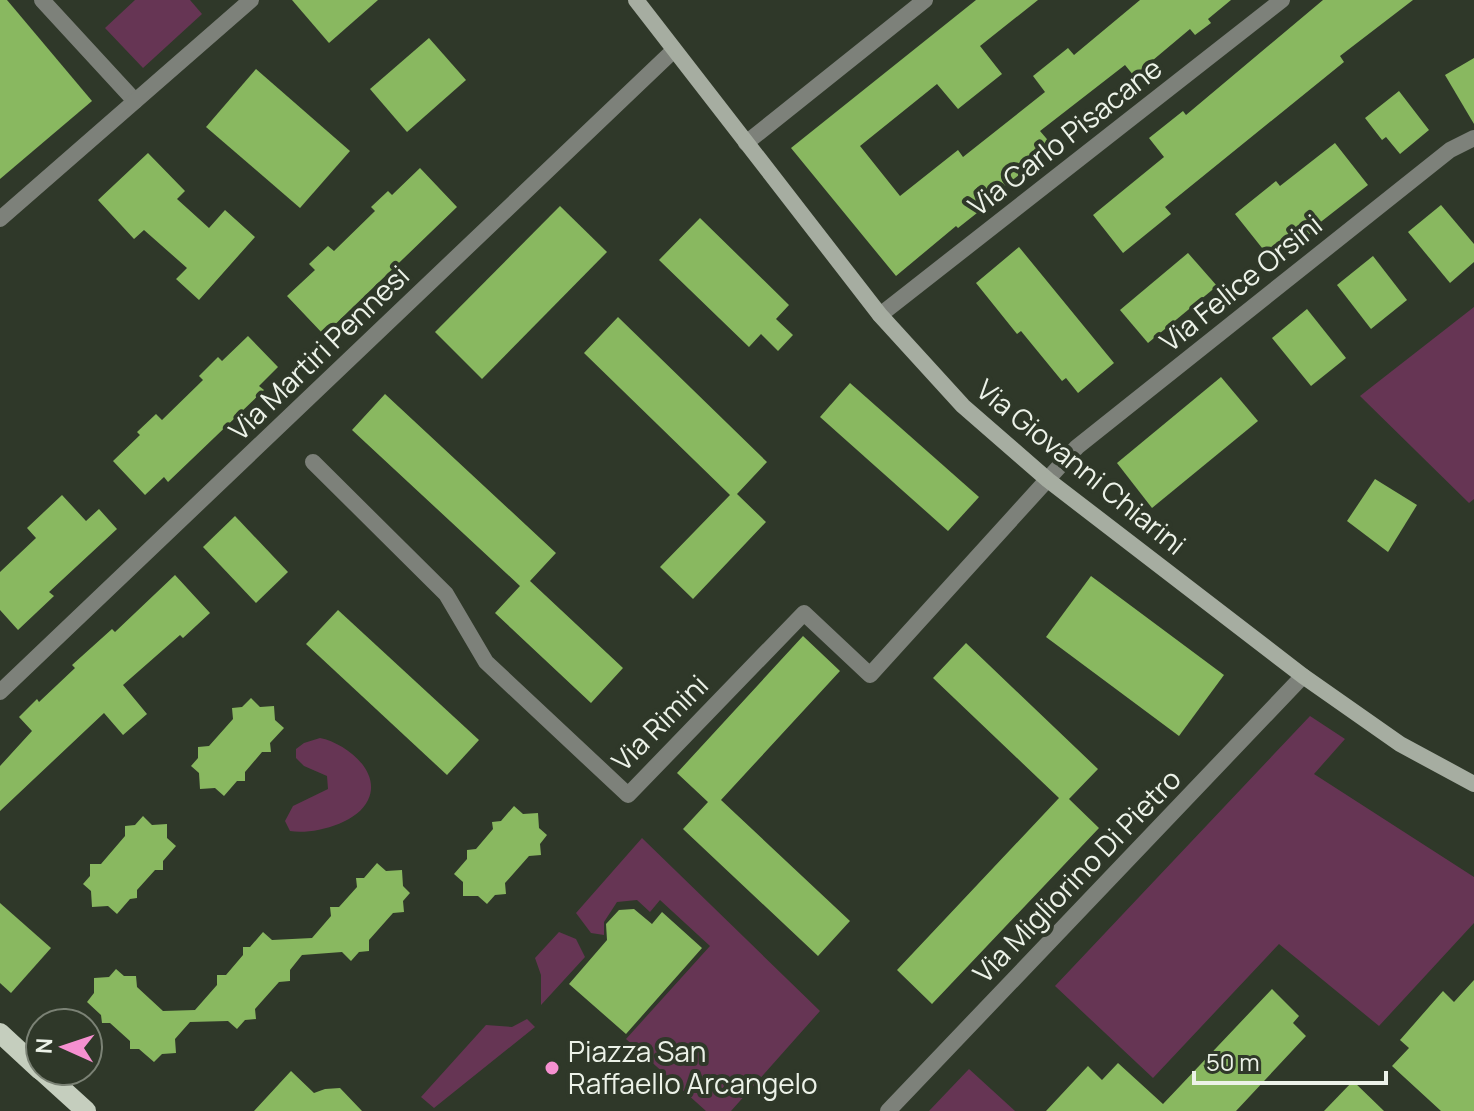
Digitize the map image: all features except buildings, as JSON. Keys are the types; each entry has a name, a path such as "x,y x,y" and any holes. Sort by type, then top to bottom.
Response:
{"main road":[{"name":"Via Giovanni Chiarini","path":"636,0 880,315 963,406 1048,480 1303,676 1400,744 1474,784"},
{"path":"0,1033 24,1055"},
{"path":"60,1087 86,1111"}],"street":[{"path":"42,0 135,101"},
{"path":"0,219 251,0"},
{"path":"746,143 925,0"},
{"name":"Via Carlo Pisacane","path":"880,315 1282,0"},
{"name":"Via Martiri Pennesi","path":"0,692 674,50"},
{"name":"Via Felice Orsini","path":"1048,480 1090,437 1450,150 1474,138"},
{"name":"Via Rimini","path":"313,462 446,594 486,662 628,795 804,613 870,675 1048,480"},
{"name":"Via Migliorino Di Pietro","path":"888,1111 1303,676"}],"shaded area":[{"path":"135,0 190,0 202,14 143,68 105,28"},
{"path":"1474,307 1474,499 1469,503 1360,396"},
{"path":"1310,716 1345,739 1314,774 1474,877 1474,923 1379,1026 1279,944 1153,1078 1055,986"},
{"path":"320,738 350,752 366,769 371,789 368,800 354,816 333,826 290,831 285,821 293,806 328,789 327,776 304,766 296,758 296,749"},
{"path":"642,838 820,1011 731,1111 706,1111 626,1039 710,946 660,900 650,912 637,900 617,902 604,922 604,935 591,933 576,913"},
{"path":"559,932 576,939 585,957 541,1005 541,975 535,958"},
{"path":"527,1019 535,1027 434,1108 421,1097 486,1025 512,1027"},
{"path":"969,1069 1015,1111 929,1111"}],"place":[{"name":"Piazza San Raffaello Arcangelo","path":"552,1068"}]}
